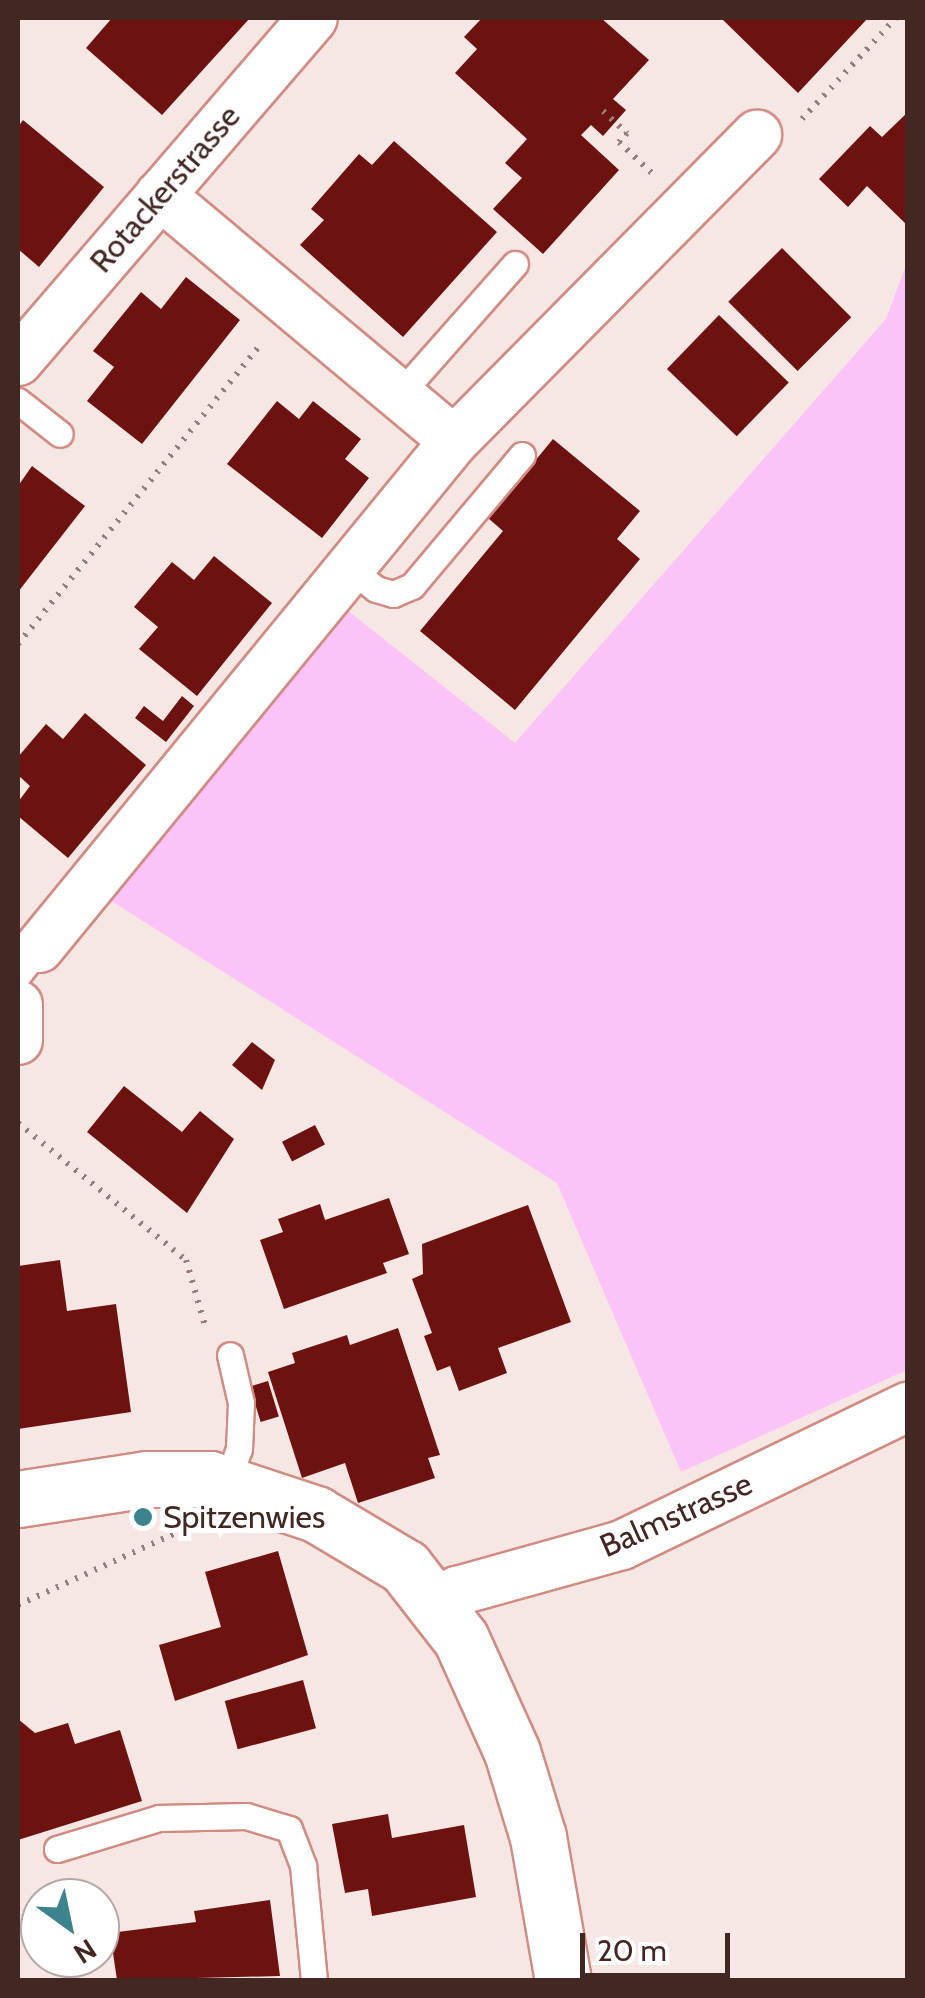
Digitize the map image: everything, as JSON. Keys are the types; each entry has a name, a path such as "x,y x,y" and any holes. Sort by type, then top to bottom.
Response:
{"street":[{"name":"Rotackerstrasse","path":"18,360 312,18"},
{"path":"28,962 454,441 757,134"},
{"path":"160,195 294,303 454,441"},
{"path":"18,1005 18,1040"},
{"name":"Balmstrasse","path":"436,1604 456,1591 622,1544 908,1406"},
{"path":"18,1499 148,1479 227,1483 316,1514 375,1545 436,1604 461,1639 512,1752 538,1838 564,1980"}],"lane":[{"path":"399,394 515,264"},
{"path":"18,401 60,434"},
{"path":"350,568 376,589 394,594 412,586 522,455"},
{"path":"227,1483 239,1448 241,1402 230,1355"},
{"path":"57,1848 159,1818 246,1816 288,1828 303,1866 314,1980"}],"path":[{"path":"757,134 798,124 896,18"},
{"path":"604,111 627,133 619,142 687,205"},
{"path":"18,644 294,303"},
{"path":"18,1122 186,1260 208,1336 230,1355"},
{"path":"18,1604 184,1530"}],"shaded area":[{"path":"907,263 907,1370 681,1472 557,1183 97,892 337,602 515,743 886,319"}],"building":[{"path":"112,18 250,18 162,115 86,48"},
{"path":"482,18 601,18 649,60 613,99 626,110 603,136 591,125 581,135 619,170 543,254 493,209 522,178 505,163 527,139 455,73 477,49 464,37"},
{"path":"721,18 868,18 798,93"},
{"path":"908,112 908,226 867,186 848,207 819,179 870,126 882,137"},
{"path":"23,120 104,187 39,267 18,249 18,127"},
{"path":"394,141 497,232 403,337 300,245 324,220 311,209 359,154 372,165"},
{"path":"782,248 851,317 798,371 728,302"},
{"path":"186,277 240,320 142,444 87,401 114,367 93,351 141,292 161,309"},
{"path":"719,315 789,382 737,436 667,369"},
{"path":"277,401 299,419 313,401 361,439 345,459 369,478 322,538 227,464"},
{"path":"553,439 640,511 617,539 640,559 515,710 420,631 503,531 488,518"},
{"path":"32,466 85,506 18,592 18,486"},
{"path":"214,556 272,603 197,696 139,649 158,627 134,607 172,562 194,580"},
{"path":"182,696 194,706 166,742 135,718 144,706 163,721"},
{"path":"85,713 146,765 68,858 18,816 18,802 30,786 18,775 18,757 46,724 63,739"},
{"path":"252,1042 275,1060 262,1090 232,1065"},
{"path":"124,1086 182,1132 200,1111 234,1139 187,1213 87,1132"},
{"path":"315,1125 325,1145 292,1161 282,1142"},
{"path":"389,1198 409,1254 383,1263 387,1273 284,1309 260,1240 283,1232 278,1219 320,1204 325,1220"},
{"path":"528,1205 571,1322 498,1348 507,1373 459,1391 450,1366 437,1371 424,1336 432,1333 412,1279 423,1274 422,1244"},
{"path":"60,1260 67,1311 116,1304 131,1412 18,1429 18,1266"},
{"path":"398,1328 440,1455 428,1458 435,1478 358,1503 345,1463 302,1478 268,1372 295,1363 292,1353 347,1335 350,1345"},
{"path":"268,1381 279,1416 261,1422 250,1387"},
{"path":"278,1551 308,1655 175,1701 159,1645 221,1627 205,1572"},
{"path":"303,1680 316,1728 238,1749 225,1701"},
{"path":"18,1719 35,1733 68,1723 75,1744 120,1730 142,1801 18,1840"},
{"path":"388,1814 392,1838 464,1825 476,1897 372,1916 368,1889 345,1893 332,1824"},
{"path":"270,1900 280,1976 117,1980 120,1932 196,1922 194,1911"}],"place":[{"name":"Spitzenwies","path":"143,1517"}]}
